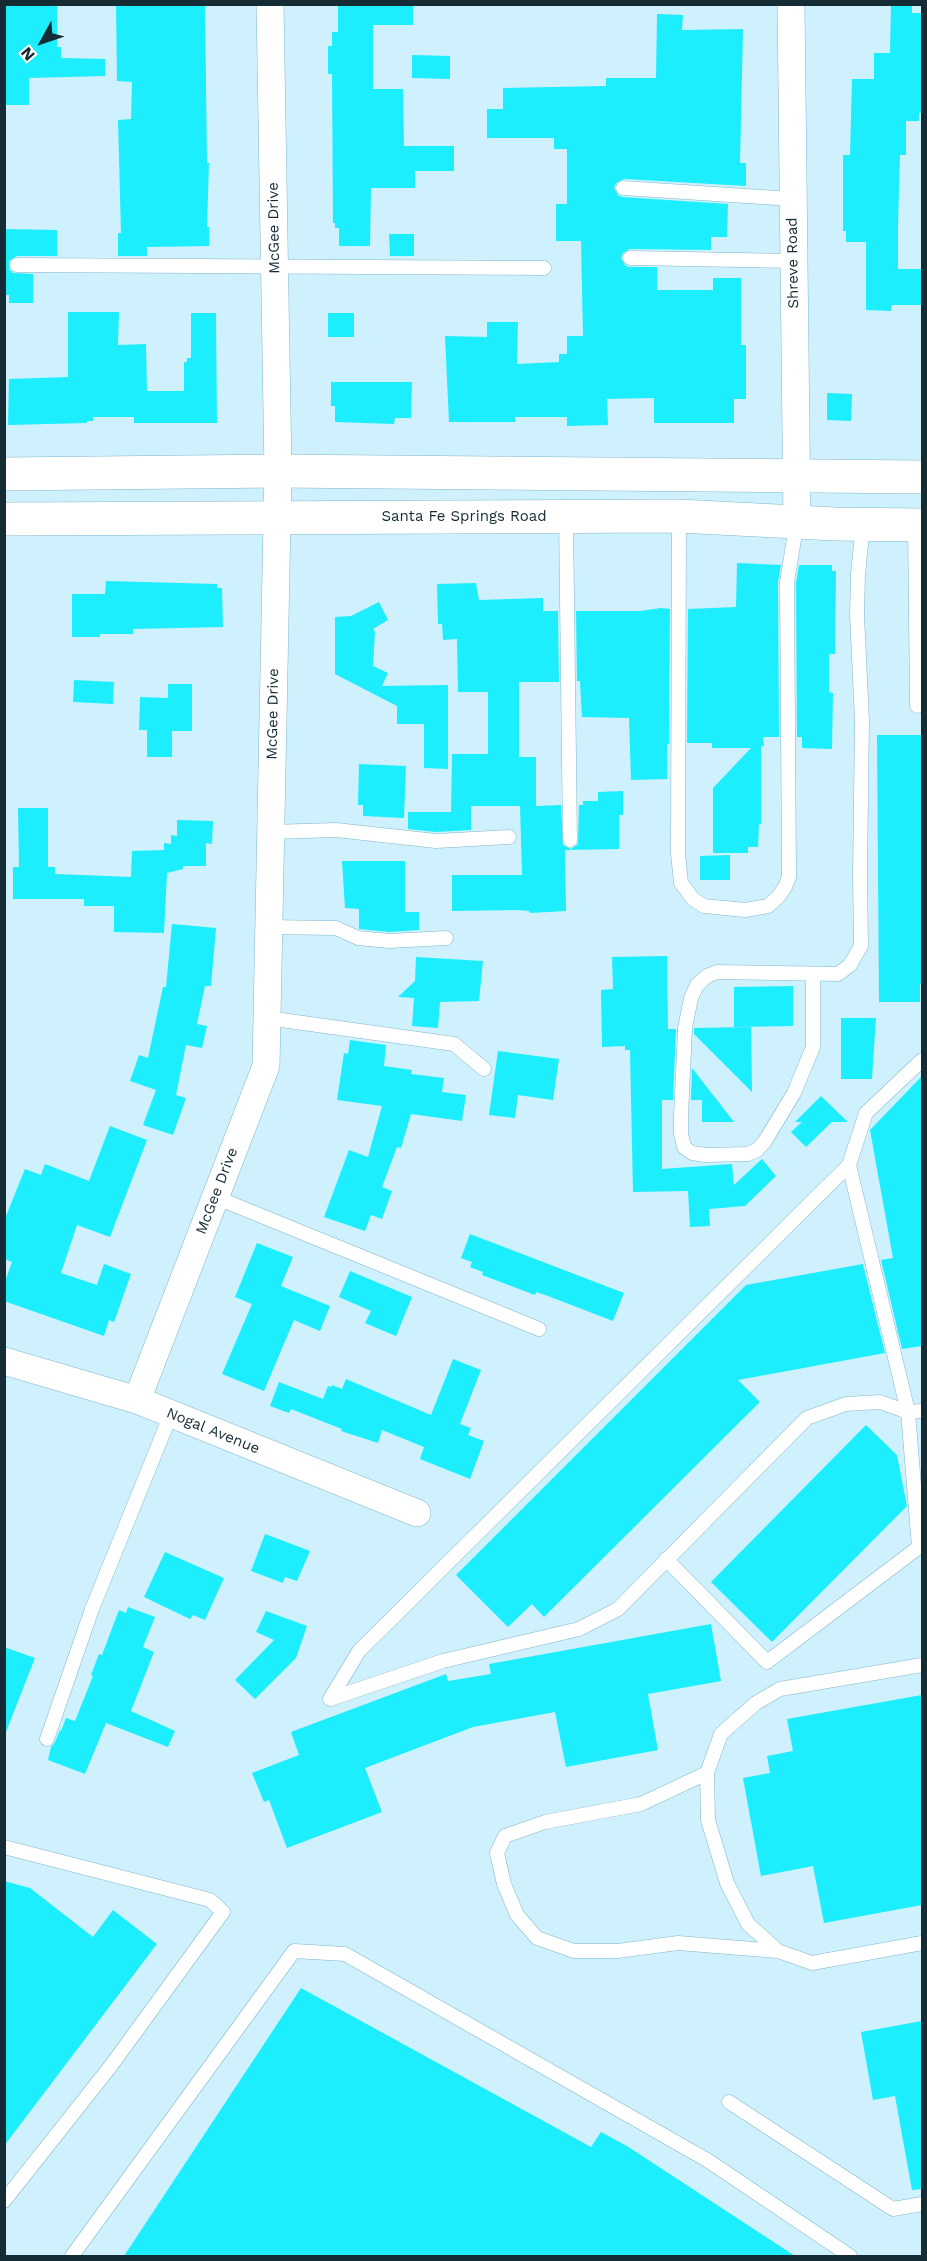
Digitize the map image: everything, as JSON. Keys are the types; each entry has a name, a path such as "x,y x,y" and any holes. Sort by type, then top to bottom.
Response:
{"main road":[{"path":"4,474 278,471 922,477"},
{"name":"Santa Fe Springs Road","path":"4,519 679,516 919,525"}],"street":[{"name":"McGee Drive","path":"137,1400 266,1066 278,471 270,4"},
{"name":"Shreve Road","path":"791,4 797,521"},
{"name":"Nogal Avenue","path":"4,1361 137,1400 417,1513"}],"lane":[{"path":"623,189 792,200"},
{"path":"630,258 793,261"},
{"path":"17,266 544,268"},
{"path":"679,516 678,853 681,883 693,899 704,906 745,910 768,906 785,887 789,877 787,582 797,521"},
{"path":"566,517 570,840"},
{"path":"813,974 813,1047 794,1093 765,1140 757,1150 748,1154 692,1153 684,1147 681,1116 685,1028 691,998 697,985 717,972 838,974 850,965 861,946 862,721 857,615 863,524"},
{"path":"917,706 919,525"},
{"path":"270,832 336,831 436,841 509,837"},
{"path":"268,927 336,928 358,938 388,941 446,938"},
{"path":"267,1018 454,1044 484,1069"},
{"path":"915,1412 880,1402 846,1404 807,1418 618,1609 579,1629 443,1661 330,1699 359,1651 849,1165 866,1113 922,1060"},
{"path":"666,1559 767,1662 919,1546 915,1412 849,1165"},
{"path":"215,1197 539,1329"},
{"path":"47,1739 88,1619 171,1414"},
{"path":"778,1952 748,1924 726,1883 708,1820 707,1773 721,1734 756,1703 780,1689 922,1665"},
{"path":"707,1773 641,1804 545,1822 506,1836 497,1853 504,1884 517,1915 537,1938 574,1951 618,1951 678,1943 778,1952 812,1963 922,1943"},
{"path":"4,1847 210,1900 223,1912 110,2067 4,2201"},
{"path":"72,2256 294,1951 345,1954 707,2160 850,2256"},
{"path":"729,2102 893,2209 922,2204"}],"building":[{"path":"4,4 57,4 57,47 61,47 61,58 105,59 105,76 29,78 29,105 4,105"},
{"path":"116,4 205,4 209,246 147,247 147,256 118,256 118,233 121,233 118,120 131,119 132,82 117,81"},
{"path":"338,4 413,4 413,25 373,25 373,89 403,89 404,146 454,146 454,171 415,171 415,188 371,188 370,246 339,246 339,228 335,228 335,223 333,223 332,74 328,74 328,46 332,46 332,32 338,32"},
{"path":"891,4 912,4 912,13 922,13 922,113 919,113 919,121 906,121 906,155 900,155 898,269 922,269 922,305 892,305 891,311 866,310 866,242 846,242 846,231 843,231 843,155 850,155 852,79 874,79 874,53 890,53"},
{"path":"657,14 683,15 682,30 743,29 740,163 746,163 746,186 624,179 616,183 614,188 622,197 728,204 727,237 711,237 711,250 630,249 623,253 621,258 629,267 657,267 657,290 713,290 713,278 741,278 741,345 746,345 746,399 734,399 734,423 654,423 654,398 607,399 608,425 567,426 567,417 515,417 515,422 449,422 445,336 487,337 487,322 518,322 517,364 559,362 559,354 567,354 567,336 583,336 581,241 556,241 556,204 567,204 567,149 554,149 554,138 487,138 487,109 503,109 503,88 606,86 606,78 656,78"},
{"path":"412,55 450,56 450,79 412,78"},
{"path":"4,229 57,230 57,256 17,256 9,261 9,269 13,273 33,274 33,303 9,303 9,295 4,295"},
{"path":"389,234 414,234 414,256 390,256"},
{"path":"68,312 119,312 118,345 146,344 147,391 184,391 184,362 187,362 187,358 191,358 191,313 216,313 217,423 134,423 134,417 93,417 93,421 87,421 87,423 8,425 9,379 68,377"},
{"path":"328,313 354,313 354,337 328,337"},
{"path":"331,382 412,382 411,418 395,418 394,424 335,422 335,406 331,406"},
{"path":"827,393 852,394 851,421 827,420"},
{"path":"737,563 781,565 778,582 779,737 763,737 764,746 761,746 761,824 759,824 758,847 748,847 748,853 713,853 713,788 751,748 712,748 712,743 687,743 688,609 736,607"},
{"path":"799,565 832,565 832,571 836,571 835,654 829,654 829,692 833,693 832,749 802,748 802,737 797,737 796,583"},
{"path":"106,581 217,584 217,588 222,588 223,627 133,629 133,634 72,637 72,594 105,594"},
{"path":"476,583 479,600 543,598 543,611 558,611 559,682 519,682 519,757 536,757 536,806 561,805 563,845 571,849 578,844 579,805 583,805 583,801 598,801 598,792 623,791 623,815 619,815 619,849 565,850 566,911 530,913 517,910 452,911 452,875 522,875 520,806 471,806 471,830 436,832 408,829 408,812 451,812 452,754 488,754 488,692 458,692 457,639 443,640 442,624 438,624 437,584"},
{"path":"379,602 388,620 373,629 375,632 373,666 388,673 382,686 448,685 448,769 424,768 424,724 397,724 397,706 335,674 335,617 351,616"},
{"path":"670,609 667,779 631,780 629,718 582,717 580,681 577,681 576,611 640,611"},
{"path":"74,680 114,682 113,704 73,702"},
{"path":"168,684 192,684 192,731 172,731 172,757 147,757 147,730 139,730 140,697 168,698"},
{"path":"877,735 922,735 922,984 920,984 920,1002 879,1002"},
{"path":"359,764 406,766 404,818 363,816 363,805 358,805"},
{"path":"18,808 48,808 48,867 55,867 55,874 131,877 132,851 164,850 164,843 171,844 171,835 177,836 177,820 213,821 212,844 206,843 206,866 183,866 183,869 167,873 164,933 114,932 114,906 84,906 84,899 13,899 13,867 19,867"},
{"path":"730,855 730,880 700,880 700,856"},
{"path":"342,861 405,861 405,912 419,912 419,930 389,932 359,929 359,909 345,908"},
{"path":"172,924 216,928 211,986 205,986 197,1024 207,1026 202,1048 186,1045 176,1095 186,1098 173,1135 143,1125 156,1090 130,1081 139,1055 148,1058 163,987 166,987"},
{"path":"667,956 668,1029 676,1029 673,1100 662,1100 662,1169 732,1164 734,1185 762,1159 776,1176 745,1206 709,1209 710,1226 690,1227 688,1191 633,1192 630,1050 625,1050 625,1046 602,1047 601,990 613,989 612,957"},
{"path":"416,957 483,961 479,1001 440,1002 438,1028 412,1026 414,998 398,997 415,981"},
{"path":"793,986 793,1026 734,1027 734,987"},
{"path":"841,1018 876,1018 872,1079 841,1079"},
{"path":"751,1027 752,1092 694,1034 694,1028"},
{"path":"350,1040 386,1045 384,1066 412,1070 411,1074 444,1078 442,1092 466,1095 462,1121 411,1114 401,1148 397,1147 382,1187 392,1191 382,1219 371,1215 365,1231 324,1217 349,1150 368,1157 382,1106 337,1100 344,1053 348,1054"},
{"path":"498,1051 559,1059 553,1100 518,1095 515,1118 489,1115"},
{"path":"692,1068 734,1122 702,1122 702,1100 691,1100"},
{"path":"922,1076 922,1346 902,1349 881,1260 893,1258 870,1130"},
{"path":"821,1096 848,1122 832,1122 806,1147 791,1132 802,1122 795,1122"},
{"path":"110,1126 147,1140 110,1237 77,1225 61,1273 97,1285 104,1264 131,1274 114,1322 109,1320 104,1336 4,1301 4,1284 12,1262 4,1259 4,1221 25,1169 41,1175 45,1164 89,1181"},
{"path":"470,1234 624,1293 613,1321 548,1296 536,1292 535,1295 482,1275 483,1272 470,1267 472,1262 461,1258"},
{"path":"257,1243 293,1257 281,1286 330,1306 320,1331 294,1320 264,1391 222,1374 252,1304 235,1297"},
{"path":"863,1264 885,1353 738,1380 760,1402 544,1617 532,1604 508,1627 456,1575 746,1285"},
{"path":"350,1271 412,1297 396,1336 365,1323 371,1311 339,1297"},
{"path":"453,1359 481,1370 460,1424 471,1428 468,1435 484,1441 470,1479 420,1459 424,1447 382,1430 378,1443 341,1431 342,1429 291,1409 289,1413 270,1406 279,1382 323,1399 328,1386 332,1385 342,1389 346,1379 431,1415"},
{"path":"866,1425 897,1455 907,1506 772,1642 711,1582"},
{"path":"265,1534 310,1551 297,1581 285,1577 283,1583 251,1571"},
{"path":"165,1552 224,1578 205,1620 193,1615 190,1619 144,1597"},
{"path":"128,1607 155,1617 143,1647 154,1652 131,1711 175,1731 168,1747 106,1723 85,1774 48,1760 51,1747 66,1718 75,1721 99,1654 102,1655 119,1610 126,1613"},
{"path":"266,1611 307,1626 296,1658 255,1699 235,1680 274,1640 256,1632"},
{"path":"711,1624 721,1681 648,1694 658,1750 566,1767 555,1712 473,1727 365,1768 382,1812 287,1848 269,1800 264,1802 252,1773 299,1755 291,1732 446,1674 448,1681 491,1674 489,1664"},
{"path":"4,1647 35,1658 6,1732 4,1732"},
{"path":"922,1695 922,1905 824,1923 813,1866 761,1876 743,1778 770,1773 767,1756 793,1751 787,1719"},
{"path":"4,1881 30,1888 93,1937 113,1910 157,1944 4,2146"},
{"path":"301,1988 591,2147 601,2132 627,2146 795,2256 124,2256"},
{"path":"922,2021 922,2189 912,2190 895,2096 873,2100 861,2032"}]}
